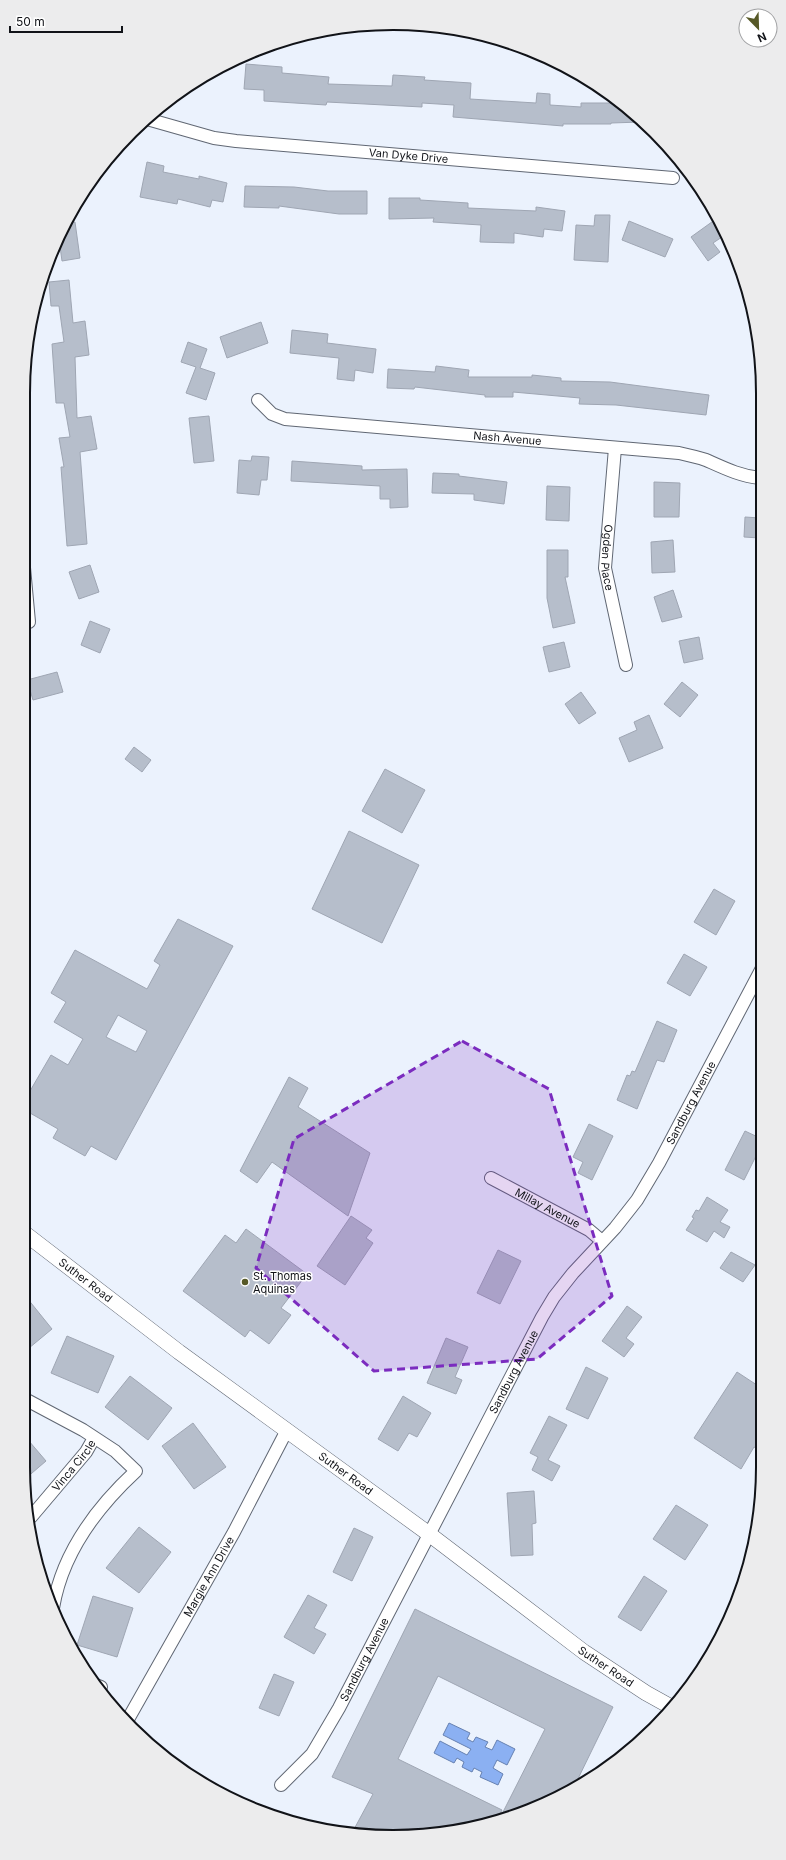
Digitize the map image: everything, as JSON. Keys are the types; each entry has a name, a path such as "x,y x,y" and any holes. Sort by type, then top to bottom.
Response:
{"street":[{"name":"Van Dyke Drive","path":"153,121 214,138 236,142 673,178"},
{"name":"Nash Avenue","path":"258,400 272,414 285,419 678,453 705,460 731,471 756,478"},
{"name":"Ogden Place","path":"615,448 605,568 626,665"},
{"name":"Sandburg Avenue","path":"281,1785 312,1754 339,1708 546,1310 573,1273 637,1200 659,1163 756,979"},
{"name":"Millay Avenue","path":"491,1178 589,1230 602,1241"},
{"name":"Suther Road","path":"30,1237 179,1352 429,1534 584,1652 646,1693 667,1705"},
{"name":"Vinca Circle","path":"30,1402 50,1414 72,1423 94,1438 86,1452 33,1515"},
{"name":"Margie Ann Drive","path":"129,1717 234,1532 287,1430"},
{"path":"55,1599 66,1563 74,1548 108,1500 136,1471 115,1451 94,1438"}],"highlighted area":[{"path":"462,1041 549,1089 612,1296 537,1359 374,1371 256,1268 294,1139"}],"water":[{"path":"449,1723 470,1733 467,1739 473,1742 476,1737 488,1742 485,1747 492,1750 497,1740 515,1749 507,1765 497,1760 493,1768 503,1774 498,1785 480,1777 482,1772 474,1768 472,1772 462,1767 464,1762 457,1758 454,1763 434,1753 440,1741 467,1755 471,1749 443,1735"}],"building":[{"path":"246,64 282,67 282,73 329,77 328,84 392,86 393,75 425,77 424,80 471,83 470,99 536,103 537,93 550,94 550,105 581,107 581,103 611,103 634,122 563,124 563,126 453,117 454,105 422,103 422,107 327,102 326,105 264,101 264,90 244,89"},
{"path":"147,162 164,166 163,172 199,179 199,176 227,183 223,202 212,200 210,207 178,199 177,204 140,197"},
{"path":"245,186 294,187 328,191 367,191 367,214 339,214 279,206 279,208 244,207"},
{"path":"389,198 420,198 420,200 468,203 468,208 536,211 536,207 565,211 562,231 544,229 543,237 514,233 514,243 480,242 481,225 433,222 434,218 389,219"},
{"path":"595,215 610,215 608,262 574,260 576,225 594,226"},
{"path":"629,221 673,239 665,257 622,240"},
{"path":"713,221 721,238 713,243 720,252 708,261 691,237"},
{"path":"73,222 75,222 80,258 62,261 60,248"},
{"path":"69,280 73,323 85,321 89,355 75,357 77,418 91,416 97,449 80,452 87,544 67,546 61,467 64,467 59,438 70,437 64,403 56,403 52,344 64,342 59,306 51,306 49,282"},
{"path":"261,322 268,343 227,358 220,337"},
{"path":"292,330 328,334 327,343 376,349 373,373 355,370 354,381 337,379 339,358 290,353"},
{"path":"188,342 207,349 200,368 215,373 206,400 186,393 196,367 181,362"},
{"path":"436,366 469,370 468,377 532,377 532,375 561,378 561,381 610,382 709,395 706,415 616,405 579,404 580,398 513,392 513,397 485,397 485,395 415,387 414,389 387,388 388,369 435,372"},
{"path":"209,416 214,461 194,463 189,418"},
{"path":"252,456 269,457 267,480 261,480 259,495 237,493 239,460 251,461"},
{"path":"292,461 362,466 362,470 407,469 408,507 390,508 390,499 380,499 380,486 291,481"},
{"path":"433,473 459,474 459,476 507,482 504,504 474,500 474,494 432,493"},
{"path":"654,482 680,483 679,517 654,517"},
{"path":"547,486 570,487 569,521 546,520"},
{"path":"745,517 756,518 756,538 744,537"},
{"path":"673,540 675,572 652,573 651,542"},
{"path":"547,550 568,550 568,577 565,577 575,623 553,628 547,598"},
{"path":"90,565 99,592 79,599 69,572"},
{"path":"673,590 682,617 662,622 654,597"},
{"path":"90,621 110,629 100,653 81,645"},
{"path":"699,637 703,659 684,663 679,641"},
{"path":"564,642 570,667 549,672 543,647"},
{"path":"57,672 63,692 33,700 30,690 30,679"},
{"path":"682,682 698,695 680,717 664,704"},
{"path":"581,692 596,713 579,724 565,704"},
{"path":"649,715 663,748 629,762 619,738 637,730 634,722"},
{"path":"134,747 151,760 142,772 125,759"},
{"path":"385,769 425,790 402,833 362,811"},
{"path":"349,831 419,865 382,943 312,909"},
{"path":"714,889 735,901 716,935 694,922"},
{"path":"178,919 233,946 116,1160 91,1146 85,1156 53,1138 58,1129 30,1113 30,1091 51,1055 68,1065 83,1039 54,1022 66,1002 51,993 75,950 147,989 160,965 154,961","holes":["118,1015 147,1031 136,1052 106,1037"]},
{"path":"684,954 707,967 690,996 667,983"},
{"path":"657,1021 677,1030 664,1062 657,1060 637,1109 617,1100 627,1075 630,1076 632,1071 635,1072"},
{"path":"289,1077 308,1088 298,1107 370,1153 348,1216 272,1162 257,1183 240,1171"},
{"path":"589,1124 613,1136 592,1180 578,1173 583,1162 573,1157"},
{"path":"745,1131 756,1136 756,1156 744,1180 725,1170"},
{"path":"707,1197 728,1210 720,1222 730,1227 724,1238 714,1231 707,1242 686,1230 694,1218 692,1217 696,1210 699,1211"},
{"path":"351,1216 372,1230 366,1238 373,1243 345,1285 317,1266"},
{"name":"St. Thomas Aquinas","path":"246,1229 307,1274 281,1308 291,1315 269,1344 250,1330 245,1337 183,1291 225,1235 236,1243"},
{"path":"498,1250 521,1261 500,1304 477,1293"},
{"path":"731,1252 755,1265 743,1282 720,1268"},
{"path":"30,1302 52,1329 30,1347"},
{"path":"627,1306 642,1317 626,1338 634,1344 624,1357 602,1341"},
{"path":"67,1336 114,1356 98,1393 51,1373"},
{"path":"446,1338 468,1347 455,1377 462,1380 456,1394 427,1383"},
{"path":"586,1367 608,1378 588,1419 566,1409"},
{"path":"737,1372 756,1384 756,1448 754,1447 741,1469 694,1438"},
{"path":"130,1376 172,1408 148,1440 105,1407"},
{"path":"403,1396 431,1413 417,1437 409,1433 398,1451 378,1439"},
{"path":"549,1416 567,1425 548,1460 560,1466 552,1481 532,1470 538,1457 530,1453"},
{"path":"193,1423 226,1467 194,1489 162,1446"},
{"path":"30,1442 46,1461 30,1474"},
{"path":"534,1491 536,1523 532,1524 533,1555 511,1556 507,1493"},
{"path":"676,1505 708,1525 685,1560 653,1539"},
{"path":"139,1527 171,1552 139,1593 106,1568"},
{"path":"354,1528 373,1537 352,1581 333,1572"},
{"path":"644,1576 667,1591 641,1631 618,1617"},
{"path":"308,1595 327,1605 314,1628 326,1634 314,1654 284,1637"},
{"path":"93,1596 133,1608 117,1657 77,1645"},
{"path":"415,1609 613,1707 578,1779 554,1793 502,1813 545,1729 438,1676 398,1759 502,1810 500,1814 487,1818 440,1827 417,1829 393,1830 355,1828 373,1794 332,1777"},
{"path":"274,1674 294,1682 279,1716 259,1708"}],"place":[{"name":"St. Thomas Aquinas","path":"245,1282"}]}
